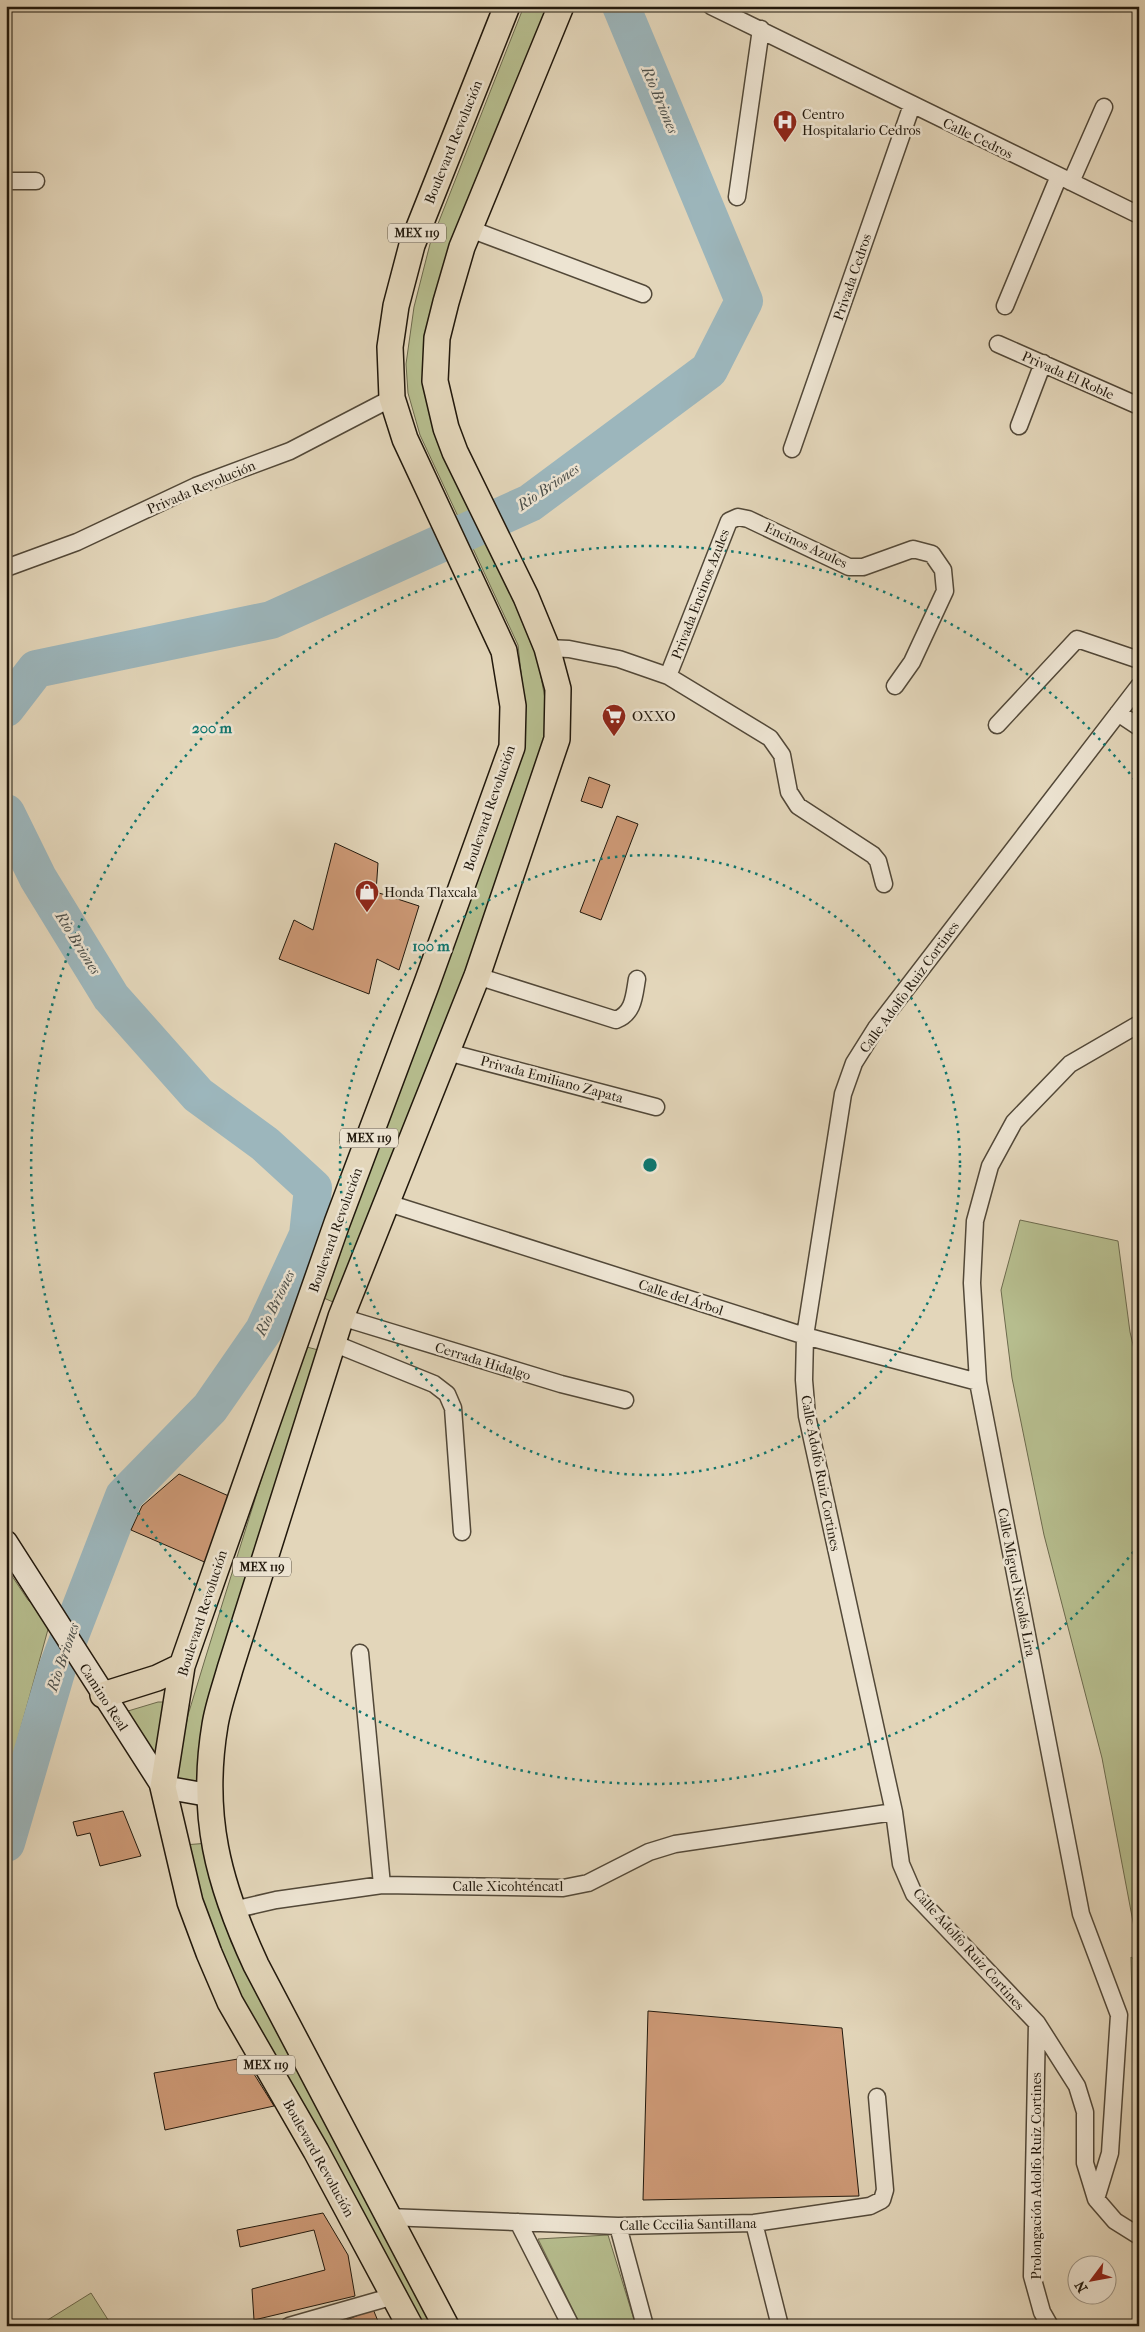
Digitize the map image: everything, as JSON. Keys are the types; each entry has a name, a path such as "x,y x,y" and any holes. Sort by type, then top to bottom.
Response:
{"main road":[{"name":"Boulevard Revolución","path":"410,2326 316,2151 230,2002 190,1902 163,1787 182,1666 337,1223 427,983 512,747 513,706 504,651 485,607 417,469 405,439 392,398 390,347 396,306 412,245 507,6"},
{"name":"MEX 119","path":"446,2326 256,1966 233,1910 214,1841 208,1795 215,1723 341,1318 477,976 557,739 558,689 546,648 526,597 455,452 446,428 435,380 437,338 446,302 470,229 561,6"},
{"name":"Camino Real","path":"6,1542 44,1605 163,1787"},
{"path":"103,1695 148,1681 182,1666"},
{"path":"163,1787 208,1795"}],"street":[{"name":"Calle Cedros","path":"711,6 1139,215"},
{"path":"737,196 761,29"},
{"name":"Privada Cedros","path":"792,449 912,105"},
{"path":"1005,306 1065,179 1104,107"},
{"path":"6,181 36,181"},
{"path":"470,229 643,294"},
{"name":"Privada El Roble","path":"998,344 1139,406"},
{"path":"1019,426 1043,363"},
{"name":"Privada Revolución","path":"6,568 76,542 196,486 290,451 392,398"},
{"name":"Privada Encinos Azules","path":"668,676 728,521 738,517"},
{"name":"Encinos Azules","path":"738,517 748,519 849,567 863,567 913,549 932,554 943,570 945,590 912,662 895,686"},
{"path":"997,725 1077,639 1139,660"},
{"path":"546,648 569,649 618,659 668,676 770,738 782,755 789,792 798,806 873,855 878,861 884,884"},
{"name":"Calle Adolfo Ruiz Cortines","path":"1139,686 876,1028 854,1063 843,1094 805,1336 804,1380 807,1416 894,1812 900,1864 914,1894 1037,2024 1077,2086 1085,2112 1085,2163 1096,2199 1116,2221 1139,2236"},
{"path":"1118,713 1139,728"},
{"path":"477,976 616,1020 625,1017 631,1010 638,979"},
{"name":"Calle Miguel Nicolás Lira","path":"1096,2199 1110,2152 1119,2015 1081,1914 978,1382 972,1283 975,1221 990,1166 1014,1122 1070,1064 1139,1024"},
{"name":"Privada Emiliano Zapata","path":"447,1052 656,1107"},
{"name":"Calle del Árbol","path":"388,1203 805,1336 978,1382"},
{"name":"Cerrada Hidalgo","path":"341,1318 561,1384 625,1400"},
{"path":"333,1343 434,1384 447,1394 453,1408 462,1532"},
{"path":"360,1653 382,1885"},
{"name":"Calle Xicohténcatl","path":"233,1910 276,1900 382,1885 563,1888 588,1883 649,1852 675,1844 894,1812"},
{"name":"Prolongación Adolfo Ruiz Cortines","path":"1037,2024 1032,2276 1042,2312 1050,2326"},
{"name":"Calle Cecilia Santillana","path":"388,2217 618,2226 754,2223 870,2206 882,2200 885,2190 877,2097"},
{"path":"518,2222 571,2326"},
{"path":"754,2223 780,2326"},
{"path":"618,2226 645,2326"},
{"path":"290,2326 394,2296"}],"green space":[{"path":"524,6 551,6 432,377 536,649 545,699 544,749 466,977 340,1305 319,1296 524,700 518,645 420,435 408,393 406,364 414,307 430,244"},
{"path":"1020,1220 1118,1241 1130,1332 1139,1370 1139,1931 1134,1927 1102,1758 1044,1535 1012,1378 1001,1290"},
{"path":"303,1346 326,1352 202,1785 175,1779 188,1715"},
{"path":"6,1567 28,1600 50,1622 6,1782"},
{"path":"158,1702 168,1702 159,1760 128,1711"},
{"path":"209,1843 231,1942 440,2326 417,2326 245,2010 201,1910 184,1845"},
{"path":"1131,1957 1139,1963 1139,2180 1136,2179"},
{"path":"608,2235 636,2326 581,2326 538,2239"},
{"path":"91,2293 112,2326 38,2326"}],"building":[{"path":"589,777 610,785 602,808 581,801"},
{"path":"617,816 638,824 601,920 580,912"},
{"name":"Honda Tlaxcala","path":"335,843 378,863 376,892 419,906 399,970 377,959 369,994 279,959 294,920 313,930"},
{"path":"179,1474 231,1497 209,1564 131,1530 142,1506"},
{"path":"123,1811 141,1856 100,1866 90,1833 77,1836 73,1822"},
{"path":"648,2011 842,2028 859,2196 643,2200"},
{"path":"244,2058 274,2106 165,2130 154,2073"},
{"path":"323,2213 348,2255 355,2296 254,2320 252,2289 325,2270 314,2230 240,2247 237,2230"},
{"path":"373,2309 380,2326 332,2326"}],"waterway":[{"name":"Rio Briones","path":"6,708 36,669 271,620 530,503 709,370 744,301 621,6"},
{"name":"Rio Briones","path":"6,813 38,878 111,997 198,1095 265,1144 313,1188 308,1235 264,1330 210,1408 124,1496 57,1669 6,1843"}],"place":[{"name":"Centro Hospitalario Cedros","path":"785,143"},
{"name":"OXXO","path":"614,737"},
{"name":"Honda Tlaxcala","path":"367,913"}]}
